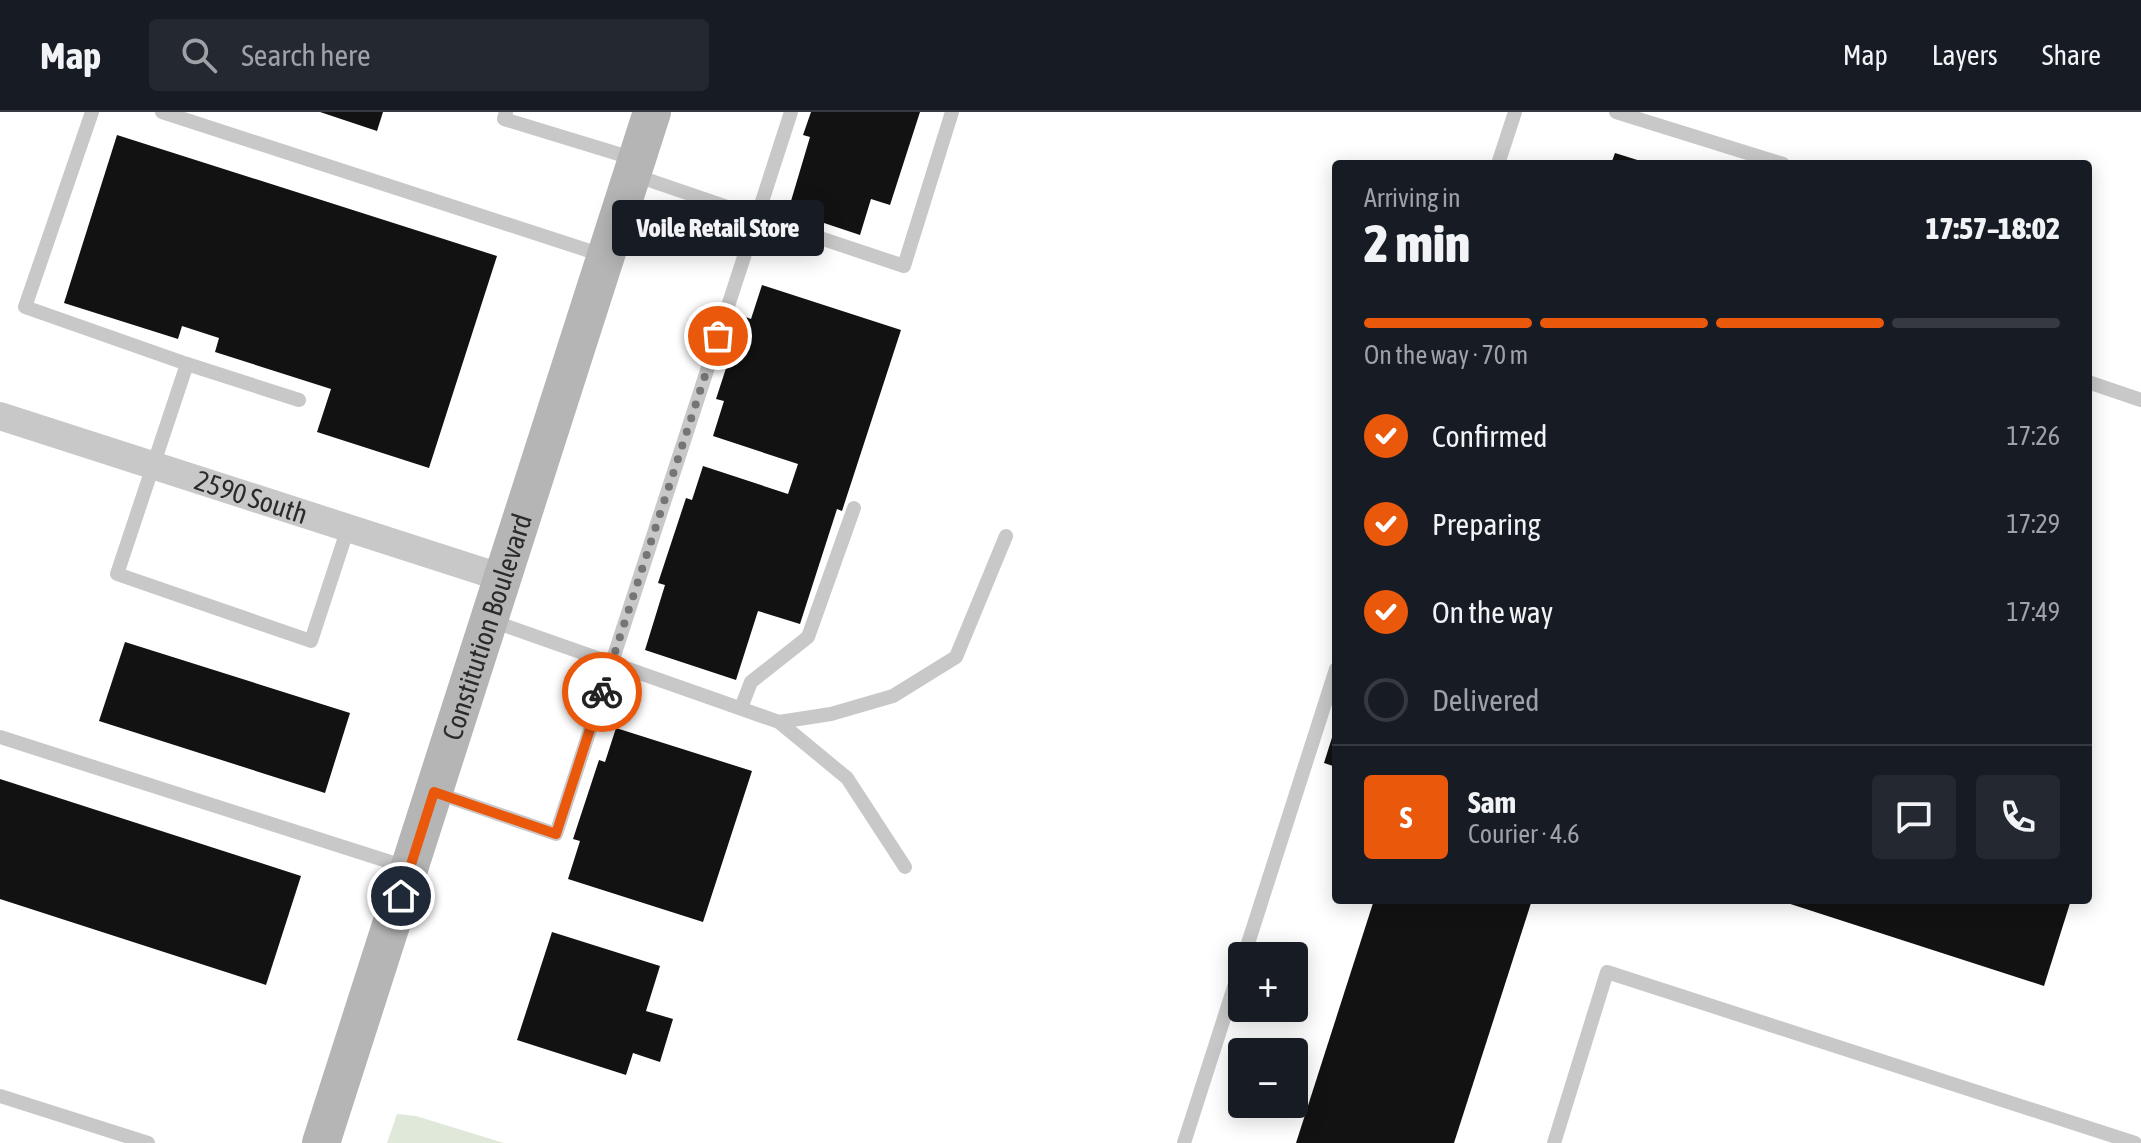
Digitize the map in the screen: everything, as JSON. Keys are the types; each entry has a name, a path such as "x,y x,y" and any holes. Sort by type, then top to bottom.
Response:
{"street":[{"name":"Constitution Boulevard","path":"321,1143 652,112"},
{"name":"2590 South","path":"0,416 503,578"}],"lane":[{"path":"92,112 25,307 299,400"},
{"path":"162,112 606,256"},
{"path":"506,112 504,119 635,167 757,217 904,266 952,112"},
{"path":"434,792 556,834 791,112"},
{"path":"1499,160 1515,112"},
{"path":"1616,112 1770,160"},
{"path":"187,364 117,574 311,641 348,528"},
{"path":"2092,383 2141,400"},
{"path":"741,708 751,682 808,637 854,508"},
{"path":"779,722 831,714 893,696 956,657 1006,536"},
{"path":"489,620 779,722 847,778 905,867"},
{"path":"1248,942 1332,681"},
{"path":"0,737 410,868"},
{"path":"1554,1143 1607,972 2135,1143"},
{"path":"1184,1143 1228,1006"},
{"path":"0,1096 148,1143"}],"shaded area":[{"path":"397,1114 416,1116 504,1143 387,1143"}],"building":[{"path":"320,112 383,112 377,131"},
{"path":"811,112 920,112 890,205 871,199 860,235 788,211 810,137 803,135"},
{"path":"117,135 497,256 429,468 317,432 331,389 215,352 219,338 182,326 178,339 64,303"},
{"path":"1615,153 1637,160 1612,160"},
{"path":"762,285 901,330 842,511 837,509 800,624 758,611 736,680 645,650 665,585 658,583 686,498 692,500 703,466 788,494 798,464 713,436 724,401 716,399 743,316 751,319"},
{"path":"125,642 350,713 325,793 99,721"},
{"path":"616,728 752,771 703,922 568,879 580,841 573,839 599,760 605,762"},
{"path":"1332,738 1332,766 1324,763"},
{"path":"0,779 301,876 266,985 0,899"},
{"path":"1373,904 1531,904 1454,1143 1296,1143 1304,1118 1308,1118 1308,1106"},
{"path":"1790,904 2070,904 2044,986"},
{"path":"552,932 660,966 646,1011 673,1019 660,1062 633,1053 626,1075 517,1040"}],"way so far":[{"path":"602,692 718,336"}],"place":[{"name":"Voile Retail Store","path":"718,336"}],"route":[{"path":"401,896 434,792 556,834 602,692"}]}
